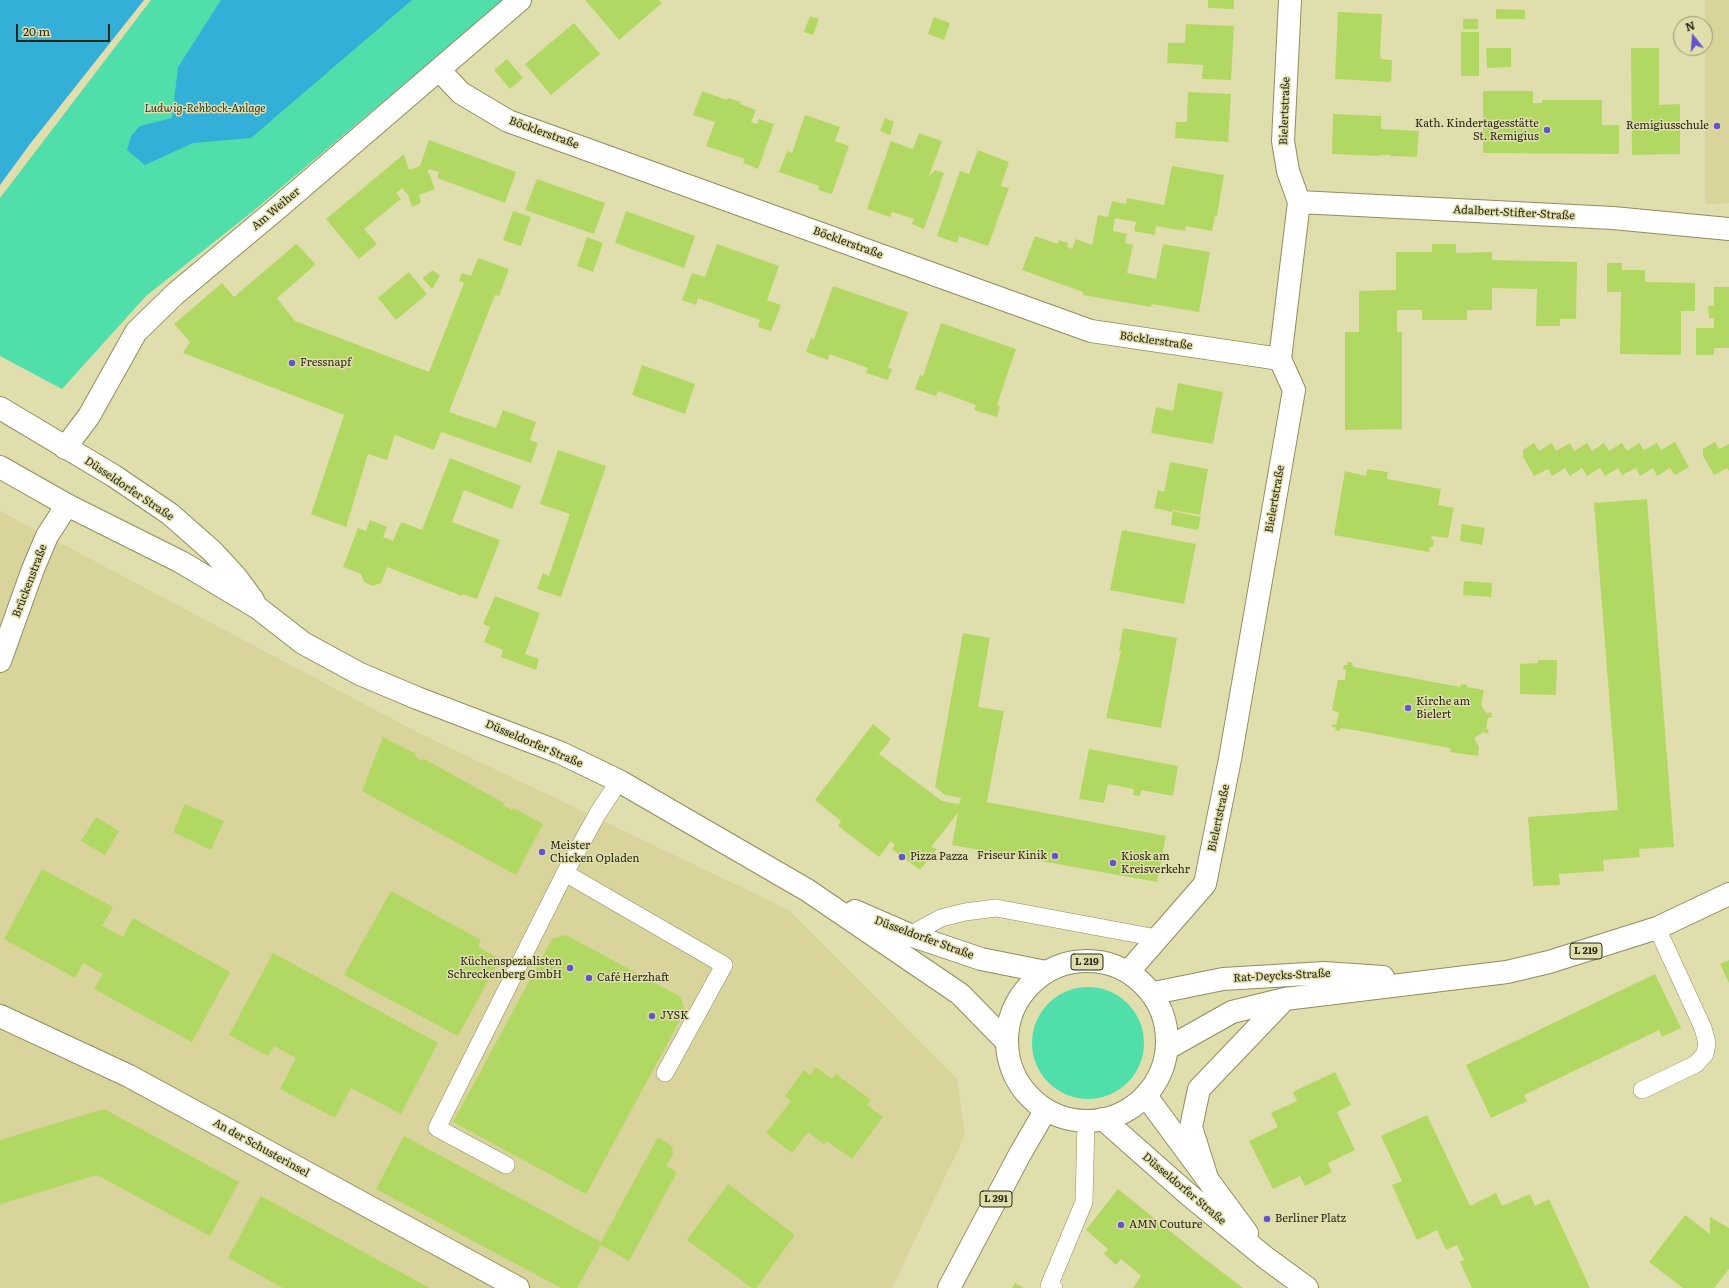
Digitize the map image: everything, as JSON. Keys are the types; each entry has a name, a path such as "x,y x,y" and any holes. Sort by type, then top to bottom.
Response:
{"street":[{"name":"Am Weiher","path":"65,448 89,416 136,332 175,294 279,207 520,0"},
{"name":"Bielertstraße","path":"1128,971 1205,884 1229,766 1294,390 1280,359 1299,202 1288,171 1283,141 1290,0"},
{"name":"Böcklerstraße","path":"439,70 460,93 508,121 1091,331 1280,359"},
{"name":"Adalbert-Stifter-Straße","path":"1299,202 1613,218 1729,229"},
{"name":"Düsseldorfer Straße","path":"0,408 114,476 170,514 212,551 236,577 258,608"},
{"name":"Düsseldorfer Straße","path":"0,468 181,562 258,608 303,642 360,674 417,698 561,753 619,781 807,890 960,994 1008,1042"},
{"name":"Brückenstraße","path":"0,660 33,569 47,536 67,504"},
{"name":"Düsseldorfer Straße","path":"807,890 910,935 981,959 1046,972"},
{"name":"Rat-Deycks-Straße","path":"1168,1048 1232,1012 1285,999 1507,972 1587,951 1657,928 1729,894"},
{"name":"L 219","path":"1073,962 1101,962 1128,971 1142,980 1154,993 1165,1018 1168,1048 1158,1079 1146,1096 1128,1110 1095,1120 1064,1118 1045,1111 1029,1096 1013,1074 1007,1058 1009,1015 1022,993 1046,972 1073,962"},
{"name":"Rat-Deycks-Straße","path":"1154,993 1223,979 1324,973 1434,980"},
{"path":"1207,1178 1191,1127 1199,1089 1285,999"},
{"name":"An der Schusterinsel","path":"0,1016 129,1076 518,1288"},
{"name":"Düsseldorfer Straße","path":"1146,1096 1266,1258"},
{"name":"L 291","path":"949,1288 1020,1154 1045,1111"},
{"name":"Düsseldorfer Straße","path":"1095,1120 1266,1258 1307,1288"}],"lane":[{"path":"506,1165 437,1128 565,873 598,813 619,781"},
{"path":"565,873 724,965 665,1073"},
{"path":"910,935 941,918 965,912 996,908 1157,938"},
{"path":"1642,1090 1696,1064 1705,1054 1706,1043 1703,1028 1657,928"},
{"path":"1054,1288 1049,1286 1084,1202 1095,1120"}],"shaded area":[{"name":"Remigiusschule","path":"1705,0 1729,0 1729,203 1705,204 1705,56 1713,56 1713,16 1705,16"},
{"path":"0,511 417,732 789,910 957,1079 965,1135 892,1288 0,1288"}],"green space":[{"name":"Ludwig-Rehbock-Anlage","path":"151,0 504,0 252,212 146,296 62,389 0,356 0,198"},
{"path":"1088,987 1099,988 1109,992 1119,997 1127,1004 1134,1012 1139,1022 1143,1032 1143,1054 1139,1064 1134,1074 1127,1082 1119,1089 1109,1094 1099,1098 1088,1099 1077,1098 1067,1094 1057,1089 1049,1082 1042,1074 1037,1064 1033,1054 1032,1043 1033,1032 1037,1022 1042,1012 1049,1004 1057,997 1067,992 1077,988"}],"water":[{"path":"0,0 144,0 30,144 0,185"},
{"path":"221,0 412,0 251,138 193,143 145,165 127,150 131,136 140,126 172,118 178,67"}],"building":[{"path":"659,0 662,3 619,40 586,1"},
{"path":"1208,0 1234,0 1234,9 1208,8"},
{"path":"1496,9 1525,10 1525,19 1496,19"},
{"path":"1338,12 1382,14 1380,54 1381,59 1392,60 1391,82 1335,79"},
{"path":"810,16 819,19 813,35 804,32"},
{"path":"934,17 950,23 944,40 928,34"},
{"path":"1463,19 1478,19 1478,29 1463,29"},
{"path":"574,23 600,54 551,95 525,64"},
{"path":"1186,24 1234,26 1231,80 1202,79 1203,65 1167,63 1168,43 1185,43"},
{"path":"1461,32 1479,32 1479,76 1461,76"},
{"path":"1486,48 1511,48 1511,67 1487,68"},
{"path":"1631,48 1659,48 1659,105 1680,104 1680,154 1632,155"},
{"path":"507,59 523,78 510,89 494,70"},
{"path":"702,91 727,100 728,98 741,102 740,104 756,110 751,122 757,124 759,119 774,124 758,169 743,163 745,159 706,146 715,122 693,115"},
{"path":"1483,91 1533,91 1533,103 1542,103 1542,100 1602,100 1602,125 1619,125 1619,154 1483,153"},
{"path":"1188,92 1231,94 1228,142 1175,138 1176,122 1187,122"},
{"path":"1333,114 1381,116 1381,129 1419,131 1417,157 1332,154"},
{"path":"805,115 840,127 835,141 849,146 832,194 818,190 819,186 779,172 787,151 792,153"},
{"path":"885,118 894,122 890,135 880,131"},
{"path":"919,133 942,141 929,176 935,170 944,173 924,229 912,224 914,219 892,212 890,217 867,209 891,141 913,149"},
{"path":"429,140 516,172 505,203 437,178 439,172 429,169 427,172 429,173 435,189 419,195 421,203 412,207 408,195 402,188 396,193 401,199 364,229 377,244 359,259 326,219 404,154 409,170 420,166"},
{"path":"978,150 1009,162 1001,186 1009,188 988,246 959,236 957,243 937,236 960,171 969,174"},
{"path":"1172,166 1224,175 1217,216 1215,216 1212,231 1186,226 1185,231 1156,226 1155,235 1134,231 1136,222 1115,218 1113,231 1127,234 1125,243 1133,245 1127,273 1156,279 1163,244 1210,252 1199,312 1152,304 1151,307 1083,295 1083,292 1022,270 1035,236 1058,244 1059,240 1068,243 1067,247 1072,249 1076,239 1092,245 1098,215 1108,217 1112,201 1126,204 1127,198 1164,205"},
{"path":"537,179 605,203 594,234 525,210"},
{"path":"513,211 531,217 521,246 503,240"},
{"path":"626,211 695,236 684,268 615,243"},
{"path":"587,237 603,243 593,272 577,266"},
{"path":"296,244 315,264 277,298 295,321 429,372 464,283 459,281 462,273 471,276 478,258 509,269 499,296 495,295 449,412 496,428 503,410 536,422 530,440 538,443 531,463 441,432 434,450 395,435 387,460 368,454 346,527 311,514 344,415 183,353 190,342 174,324 222,283 234,297"},
{"path":"717,244 779,266 767,300 781,305 771,331 758,327 760,320 698,298 696,305 682,300 692,273 705,277"},
{"path":"1432,244 1456,244 1456,253 1492,252 1492,260 1577,262 1576,319 1560,319 1560,326 1536,326 1537,289 1492,288 1492,310 1467,310 1467,320 1422,320 1422,310 1397,310 1397,332 1402,332 1402,429 1345,430 1345,332 1359,332 1359,291 1396,290 1396,252 1432,252"},
{"path":"1607,263 1622,263 1622,270 1645,270 1645,282 1695,283 1695,311 1681,311 1681,355 1620,354 1621,292 1607,292"},
{"path":"433,270 440,276 432,289 422,278"},
{"path":"409,272 427,294 396,320 378,298"},
{"path":"833,286 908,312 888,368 892,369 888,380 866,373 868,368 829,354 828,360 806,352 811,338 814,339"},
{"path":"1714,287 1729,287 1729,348 1714,348 1714,355 1696,355 1696,328 1714,328 1714,318 1709,318 1708,306 1714,306"},
{"path":"941,323 1016,349 997,405 1000,406 997,417 974,410 976,405 938,391 936,396 915,389 920,375 923,376"},
{"path":"642,365 695,384 685,414 632,395"},
{"path":"1178,383 1223,392 1213,444 1151,433 1156,407 1173,411"},
{"path":"1675,442 1689,467 1675,475 1670,468 1657,476 1653,468 1640,476 1636,468 1622,475 1618,468 1605,476 1600,468 1587,476 1582,468 1570,476 1565,468 1552,476 1548,469 1534,476 1523,457 1523,450 1534,443 1539,451 1552,443 1556,451 1570,443 1574,451 1587,443 1592,451 1604,443 1609,451 1622,443 1627,451 1639,443 1644,450 1657,443 1661,450"},
{"path":"1715,442 1719,449 1729,444 1729,471 1727,468 1714,475 1703,456 1703,449"},
{"path":"558,450 606,466 561,597 537,589 543,573 549,576 570,514 540,504"},
{"path":"450,458 521,486 512,509 464,490 452,522 500,540 477,599 463,594 462,596 387,567 381,583 373,586 364,582 361,574 343,567 358,528 366,531 370,520 387,527 383,537 393,541 401,522 422,530"},
{"path":"1170,462 1208,469 1200,515 1173,510 1173,508 1172,512 1154,508 1158,490 1164,492"},
{"path":"1367,469 1388,472 1387,479 1441,489 1438,505 1454,508 1448,538 1432,536 1431,539 1434,540 1433,547 1430,547 1429,552 1334,535 1345,471 1366,476"},
{"path":"1647,499 1674,847 1639,849 1640,857 1603,860 1604,871 1559,874 1560,885 1533,886 1528,817 1618,810 1594,503"},
{"path":"1173,511 1201,517 1198,530 1171,525"},
{"path":"1462,524 1485,528 1482,545 1460,541"},
{"path":"1122,530 1196,544 1184,604 1110,590"},
{"path":"1464,581 1492,583 1491,597 1463,595"},
{"path":"495,596 540,613 525,654 539,659 536,670 501,657 503,650 484,642 490,627 483,624"},
{"path":"1123,628 1177,638 1161,728 1106,718 1121,651 1119,651"},
{"path":"963,633 990,638 978,707 1004,711 987,802 1166,836 1157,882 952,845 958,813 931,847 937,849 920,870 892,849 895,845 891,841 879,857 838,826 841,821 815,800 873,724 891,739 879,754 942,801 959,804 961,798 945,795 935,787"},
{"path":"1538,660 1557,660 1556,695 1520,694 1520,664 1538,663"},
{"name":"Kirche am Bielert","path":"1348,662 1353,663 1352,666 1354,667 1460,687 1461,684 1467,685 1467,687 1484,690 1481,705 1487,714 1491,712 1492,717 1488,718 1486,729 1489,730 1487,734 1484,732 1474,738 1479,747 1478,756 1450,752 1451,749 1449,748 1360,731 1340,728 1340,731 1335,730 1336,727 1332,727 1333,724 1336,725 1339,713 1332,710 1333,704 1338,680 1345,680 1346,670 1343,669 1344,665 1347,665"},
{"path":"383,737 416,754 415,756 419,759 423,761 424,759 504,803 503,805 512,810 513,808 543,824 516,875 362,791"},
{"path":"1089,749 1178,766 1173,796 1141,790 1140,796 1133,795 1134,789 1108,784 1104,803 1079,799"},
{"path":"185,804 224,821 211,850 173,832"},
{"path":"96,817 119,831 105,855 81,841"},
{"path":"42,869 113,907 102,926 123,937 133,918 230,972 192,1042 94,989 103,974 83,963 75,978 4,939"},
{"path":"391,891 481,940 478,947 500,959 458,1036 344,975"},
{"path":"566,935 681,997 685,1011 586,1194 453,1122 552,939"},
{"path":"273,953 438,1043 401,1114 351,1088 335,1118 280,1089 296,1058 274,1046 268,1056 229,1035"},
{"path":"1729,960 1729,983 1720,964"},
{"path":"1655,974 1681,1028 1662,1037 1659,1030 1524,1095 1527,1101 1491,1118 1466,1065"},
{"path":"816,1067 832,1079 836,1074 871,1100 867,1105 883,1117 852,1159 827,1141 824,1144 808,1132 792,1153 766,1133 791,1101 785,1096 804,1070 810,1075"},
{"path":"1335,1072 1351,1105 1337,1112 1355,1150 1328,1163 1332,1172 1305,1186 1300,1176 1273,1189 1249,1141 1278,1127 1271,1113 1297,1101 1293,1092"},
{"path":"104,1109 239,1182 210,1236 97,1175 1,1204 0,1207 0,1140"},
{"path":"1427,1115 1470,1206 1496,1193 1502,1206 1530,1194 1535,1206 1549,1199 1590,1288 1472,1288 1460,1262 1464,1260 1457,1245 1446,1250 1437,1230 1417,1240 1392,1185 1402,1181 1381,1136"},
{"path":"404,1136 601,1242 658,1137 672,1146 673,1154 666,1166 677,1172 629,1261 601,1245 577,1288 561,1288 376,1189"},
{"path":"728,1184 795,1235 756,1288 752,1288 687,1240"},
{"path":"1118,1189 1243,1288 1133,1288 1141,1276 1121,1259 1116,1265 1104,1254 1108,1249 1086,1230"},
{"path":"261,1196 430,1288 283,1288 228,1258"},
{"path":"1685,1215 1710,1234 1710,1217 1729,1228 1729,1269 1714,1288 1683,1288 1649,1262"},
{"path":"1015,1283 1024,1288 1012,1288"}],"place":[{"name":"Remigiusschule","path":"1717,126"},
{"name":"Kath. Kindertagesstätte St. Remigius","path":"1547,130"},
{"name":"Fressnapf","path":"292,363"},
{"name":"Kirche am Bielert","path":"1408,708"},
{"name":"Meister Chicken Opladen","path":"542,852"},
{"name":"Friseur Kinik","path":"1055,856"},
{"name":"Pizza Pazza","path":"902,857"},
{"name":"Kiosk am Kreisverkehr","path":"1113,863"},
{"name":"Küchenspezialisten Schreckenberg GmbH","path":"570,968"},
{"name":"Café Herzhaft","path":"589,978"},
{"name":"JYSK","path":"652,1016"},
{"name":"Berliner Platz","path":"1267,1219"},
{"name":"AMN Couture","path":"1121,1225"}]}
